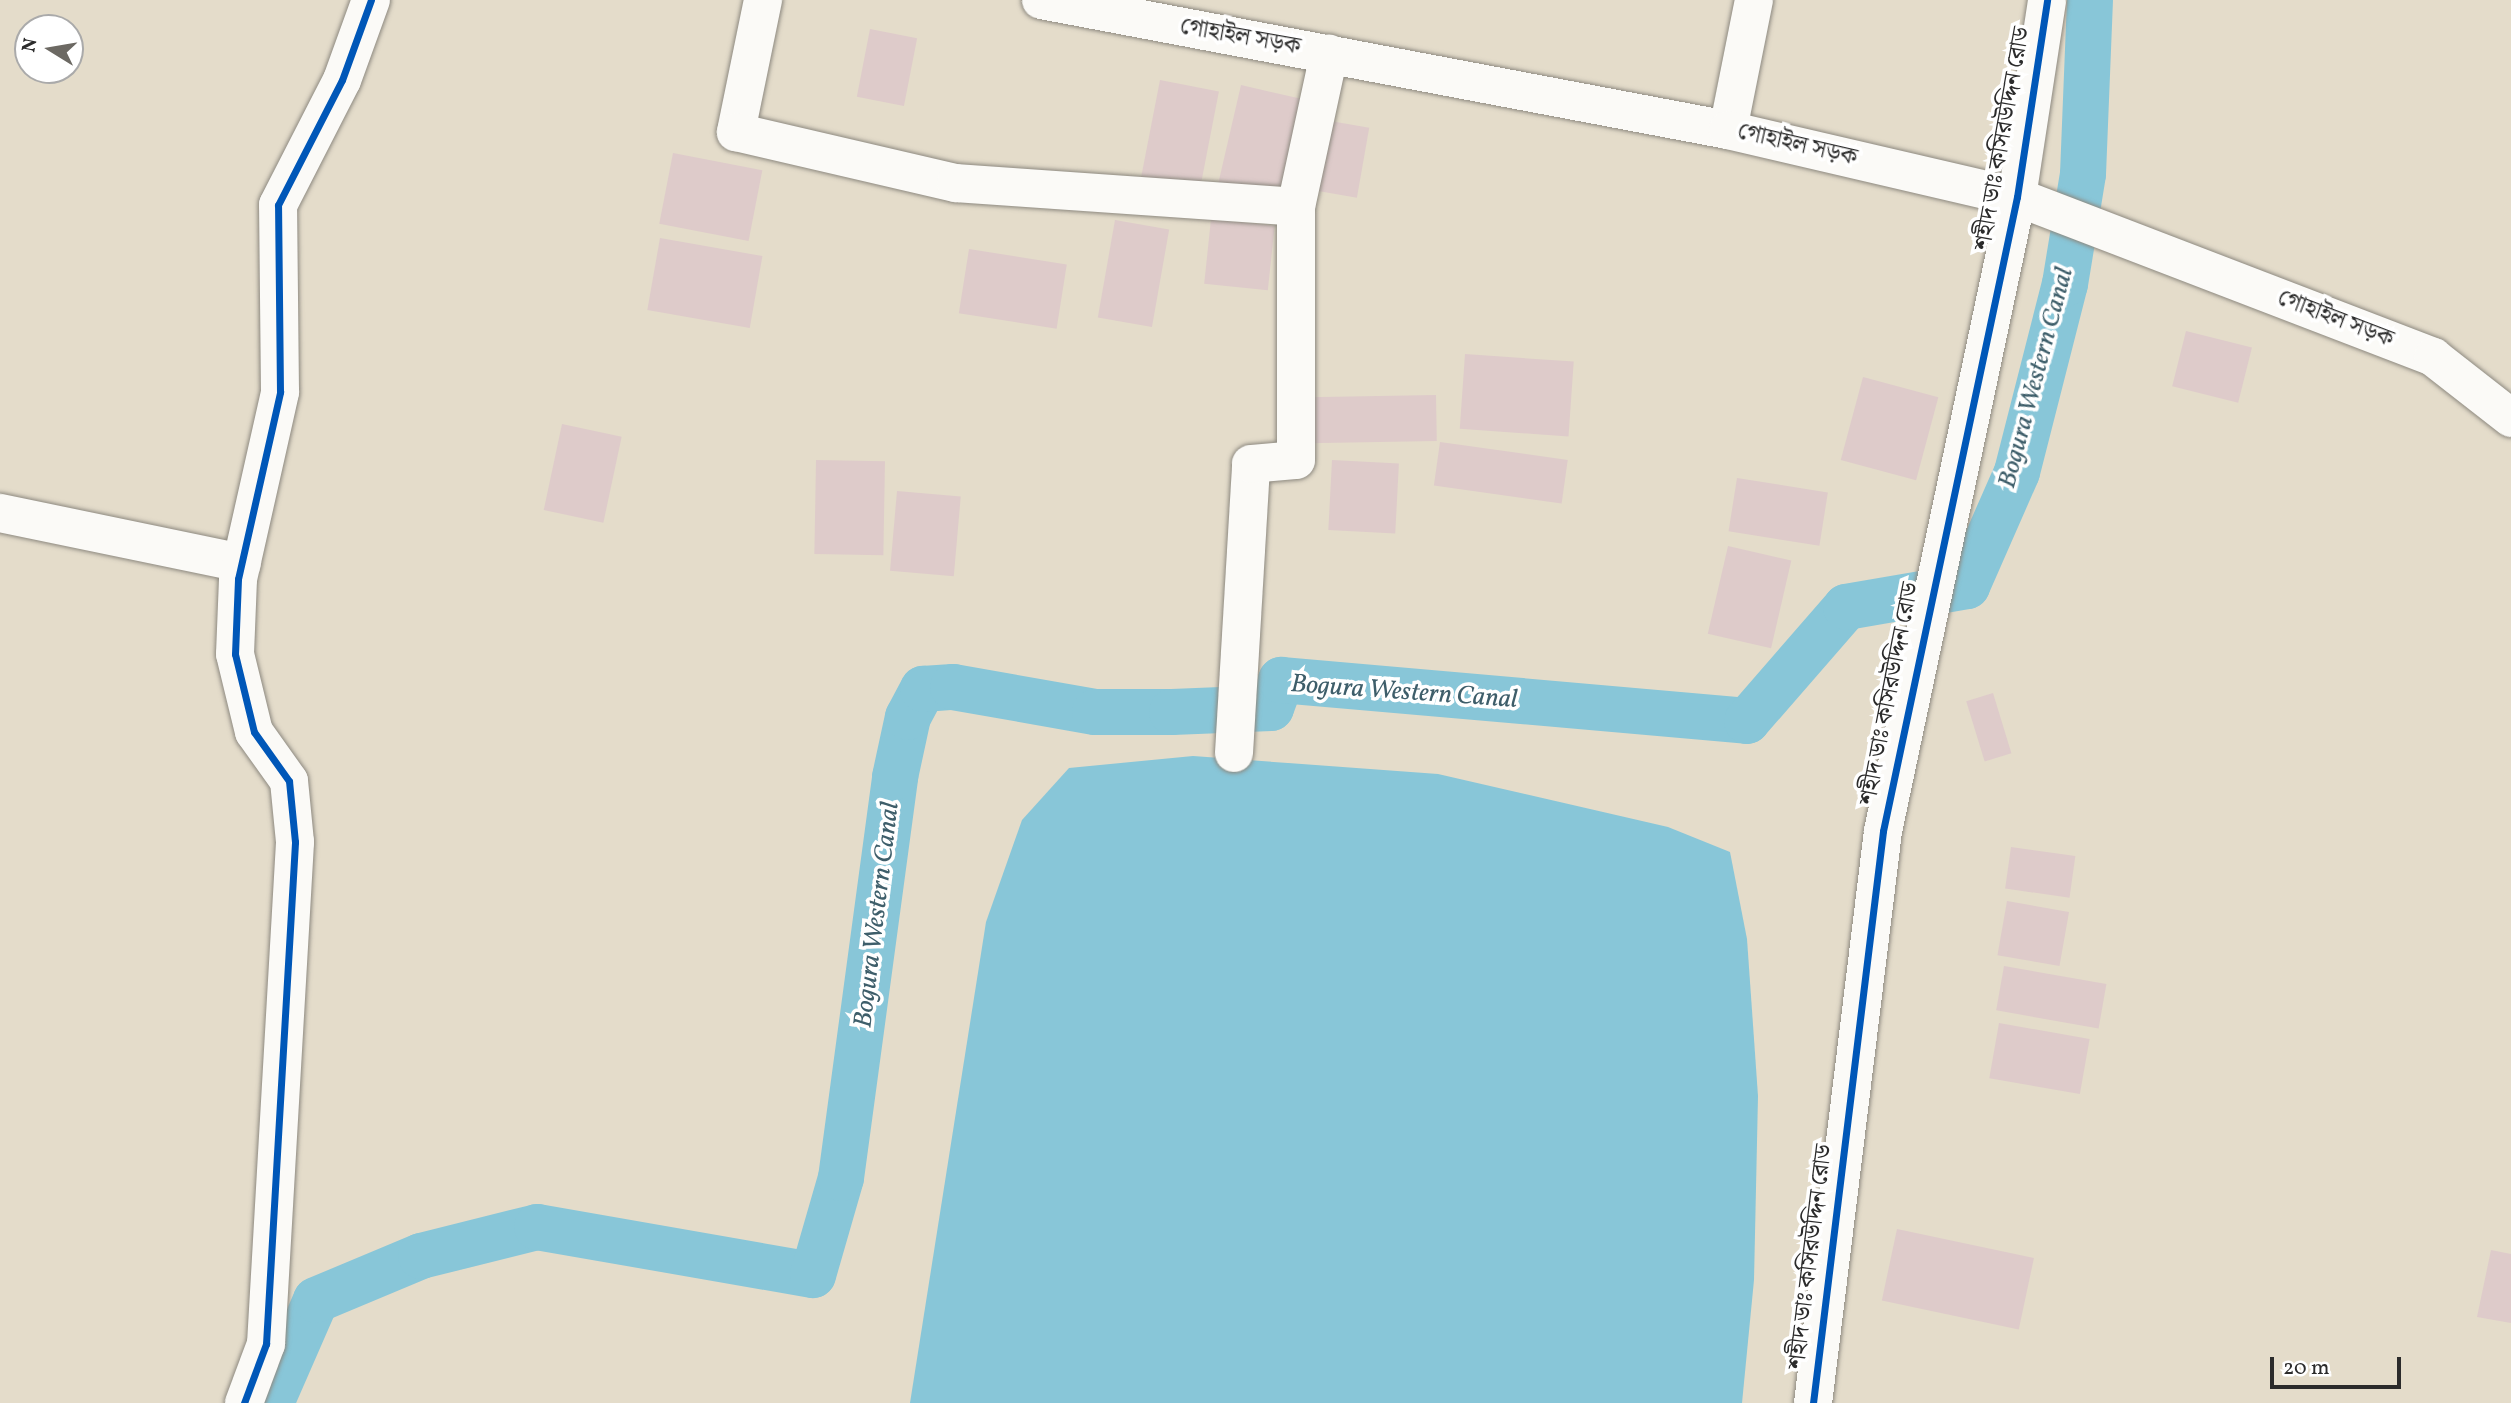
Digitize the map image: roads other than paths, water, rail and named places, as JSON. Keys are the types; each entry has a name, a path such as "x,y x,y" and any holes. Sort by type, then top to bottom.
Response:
{"street":[{"path":"244,1403 266,1344 295,842 289,781 254,732 235,654 242,563 280,392 278,205 342,80 371,0"},
{"path":"763,0 736,132 956,183 1296,207"},
{"name":"গোহাইল সড়ক","path":"1041,0 1728,130 2031,202 2433,357 2511,418"},
{"path":"1728,130 1754,0"},
{"name":"শহীদ ডাঃ কসিরউদ্দিন রোড","path":"1813,1403 1900,734 1937,562 2031,202 2047,0"},
{"path":"1236,726 1251,464 1296,460 1296,207 1329,54"},
{"path":"0,513 242,563"}],"water":[{"path":"1193,756 1438,774 1668,827 1730,852 1747,939 1758,1096 1754,1280 1742,1403 910,1403 986,922 1022,820 1069,768"}],"waterway":[{"name":"Bogura Western Canal","path":"271,1403 316,1300 421,1256 537,1227 813,1275 841,1178 895,777 908,717 923,689 953,687 1095,712 1172,712 1271,708 1281,680 1747,721 1846,607 1967,586 2017,472 2065,284 2083,174 2090,0"}]}
